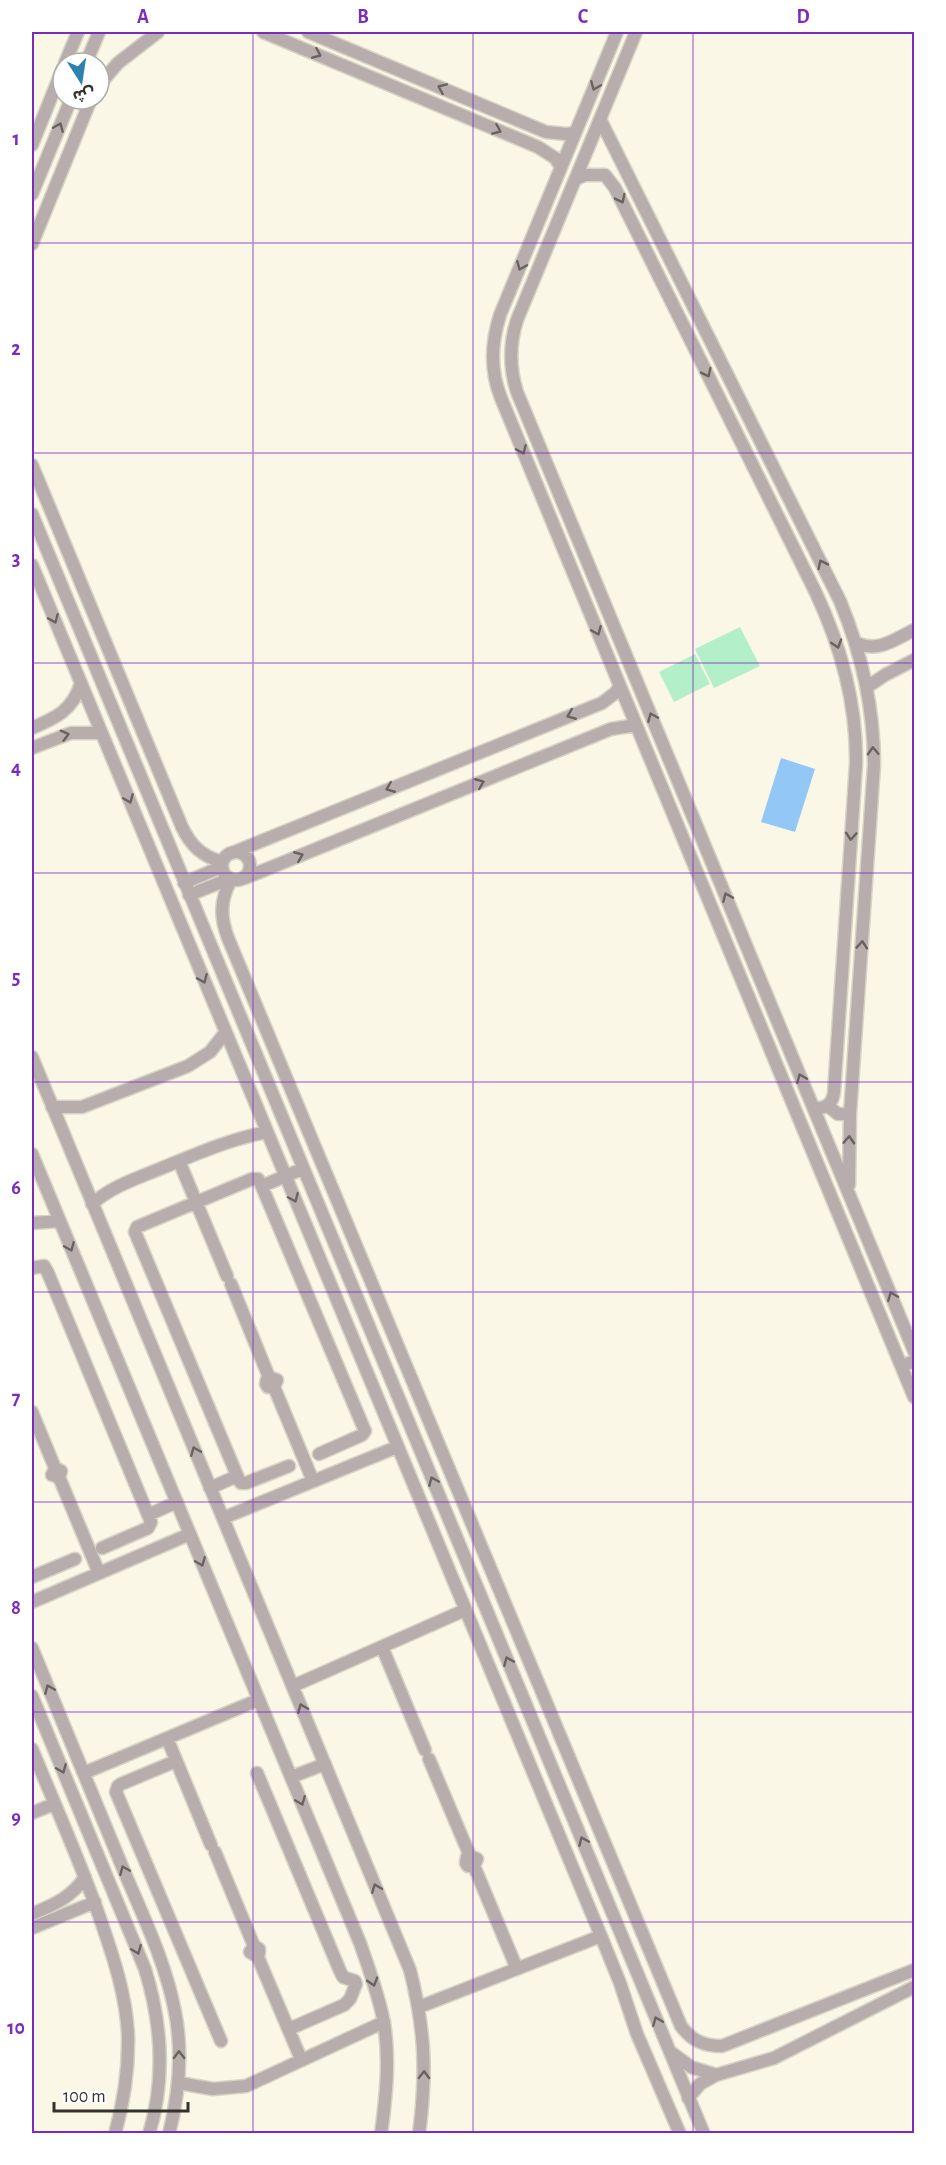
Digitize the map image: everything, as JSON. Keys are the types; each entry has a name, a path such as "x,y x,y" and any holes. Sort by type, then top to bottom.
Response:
{"street":[{"path":"70,51 78,32"},
{"path":"91,51 99,32"},
{"path":"111,71 158,32"},
{"path":"263,32 538,147 555,158 561,166"},
{"path":"308,32 546,132 575,133"},
{"path":"617,32 495,331 493,364 501,398 915,1397"},
{"path":"636,32 513,334 510,360 517,392 915,1351"},
{"path":"611,47 627,54"},
{"path":"49,152 32,145 51,98"},
{"path":"32,194 66,111"},
{"path":"32,244 86,111"},
{"path":"600,119 836,592 855,642 867,687 874,765 850,1114 848,1168 851,1198"},
{"path":"576,179 585,175 605,176 615,188 815,591 832,628 845,669 853,710 856,764 834,1093 833,1100 828,1106 814,1108"},
{"path":"501,398 517,392"},
{"path":"32,465 187,838 201,854 222,865"},
{"path":"32,514 704,2133"},
{"path":"32,565 596,1923 637,2034 680,2133"},
{"path":"855,642 870,648 879,647 915,630"},
{"path":"867,687 915,660"},
{"path":"32,728 64,712 77,694 81,683"},
{"path":"230,880 222,872 222,865 224,858 232,852 602,703 620,686"},
{"path":"189,896 230,880 240,880 611,729 636,725"},
{"path":"32,748 70,733 101,733"},
{"path":"232,852 242,853 249,860 250,870 245,878"},
{"path":"184,883 222,865"},
{"path":"698,874 714,867"},
{"path":"230,880 225,891 221,915 228,938 681,2026 688,2036 698,2042 710,2046 722,2046 915,1970"},
{"path":"52,1107 67,1108 89,1105 188,1066 210,1052 225,1032"},
{"path":"32,1057 406,1960 419,2007 424,2040 425,2076 419,2133"},
{"path":"828,1106 838,1114 850,1114"},
{"path":"92,1204 110,1190 179,1161 237,1139 267,1131"},
{"path":"32,1154 360,1943 384,2022 388,2078 381,2133"},
{"path":"179,1161 313,1481"},
{"path":"262,1186 302,1169"},
{"path":"289,1466 244,1484 241,1483 135,1230 137,1227 252,1179 258,1179 365,1431 362,1435 319,1454"},
{"path":"32,1223 59,1221"},
{"path":"32,1269 40,1265 46,1269 151,1524 148,1528 102,1548"},
{"path":"902,1366 915,1361"},
{"path":"32,1412 99,1573"},
{"path":"223,1518 397,1447"},
{"path":"210,1488 237,1476"},
{"path":"148,1515 177,1503"},
{"path":"434,1536 452,1528"},
{"path":"32,1602 189,1534"},
{"path":"32,1577 75,1559"},
{"path":"292,1686 465,1610"},
{"path":"382,1647 517,1969"},
{"path":"32,1648 141,1911 171,1991 179,2036 179,2083 176,2109 169,2133"},
{"path":"32,1696 145,1969 153,1996 160,2037 160,2079 149,2133"},
{"path":"84,1773 258,1700"},
{"path":"167,1738 301,2059"},
{"path":"32,1749 95,1902 121,1986 128,2033 128,2071 116,2133"},
{"path":"176,1761 121,1784 116,1792 221,2041"},
{"path":"291,1777 325,1764"},
{"path":"257,1773 340,1971 343,1977 355,1981 356,1984 350,1999 344,2005 289,2029"},
{"path":"32,1813 54,1804"},
{"path":"32,1914 70,1895 85,1878"},
{"path":"32,1928 95,1902"},
{"path":"124,1918 141,1911"},
{"path":"596,1923 614,1915"},
{"path":"419,2007 601,1936"},
{"path":"688,2098 700,2084 716,2074 755,2065 792,2050 861,2012 915,1987"},
{"path":"179,2083 213,2089 236,2088 256,2082 384,2022"},
{"path":"669,2051 691,2067 716,2074"}],"green space":[{"path":"740,627 760,666 714,688 695,649"},
{"path":"695,654 710,684 674,702 659,672"}],"water":[{"path":"781,758 815,769 795,832 761,822"}]}
